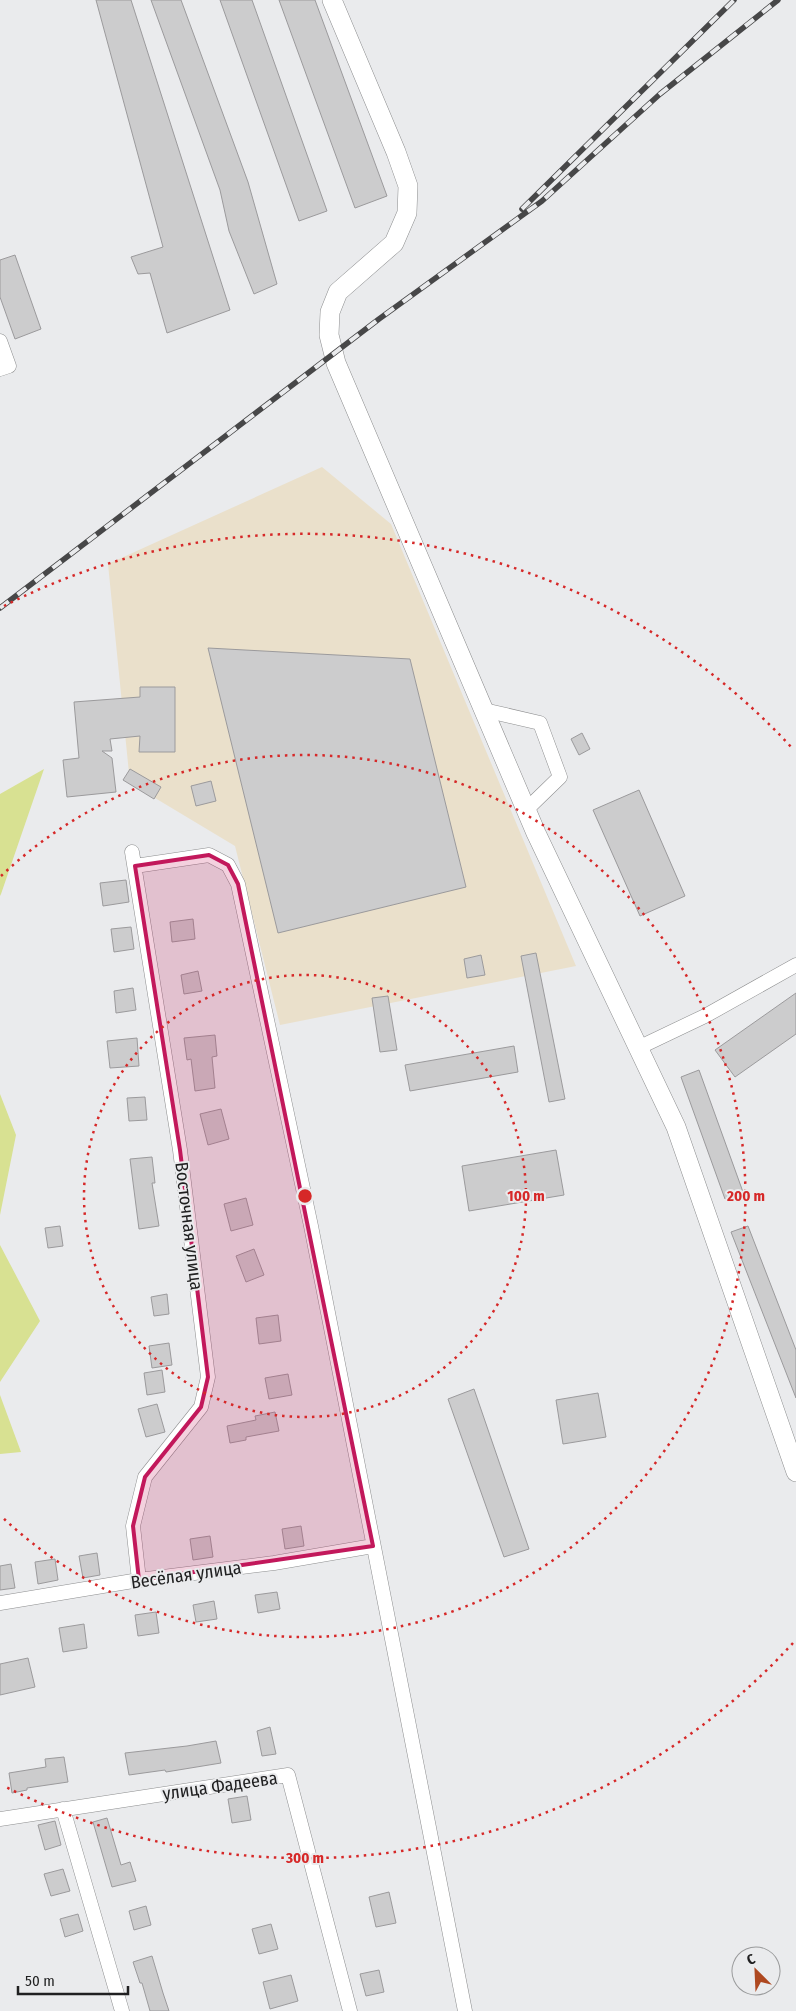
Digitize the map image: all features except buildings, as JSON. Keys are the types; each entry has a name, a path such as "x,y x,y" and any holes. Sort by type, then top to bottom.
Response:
{"main road":[{"path":"332,0 396,152 408,186 407,213 394,243 338,292 330,312 329,335 336,363 526,810 587,942 640,1047 676,1127 796,1472"}],"street":[{"path":"0,342 9,366 0,369"},
{"path":"484,710 540,723 560,777 526,810"},
{"name":"Восточная улица","path":"132,852 180,1150 208,1377 201,1407 145,1477 133,1526 139,1580"},
{"path":"135,866 209,855 228,865 238,884 310,1226 465,2011"},
{"path":"640,1047 705,1016 796,965"},
{"name":"Весёлая улица","path":"0,1603 139,1580 274,1563 373,1546"},
{"name":"улица Фадеева","path":"0,1819 288,1775 350,2011"},
{"path":"63,1809 122,2011"}],"highlighted area":[{"path":"209,855 228,865 238,884 373,1546 139,1580 133,1526 145,1477 201,1407 208,1377 180,1150 135,866"}],"shaded area":[{"path":"322,467 391,524 576,966 280,1025 235,846 130,783 108,564"}],"green space":[{"path":"44,769 1,894 0,896 0,794"},
{"path":"0,1094 16,1135 0,1215"},
{"path":"0,1245 40,1321 0,1382"},
{"path":"0,1395 21,1452 0,1454"}],"railway":[{"path":"522,209 734,0"},
{"path":"0,608 379,319 542,201 660,94 778,0"}]}
